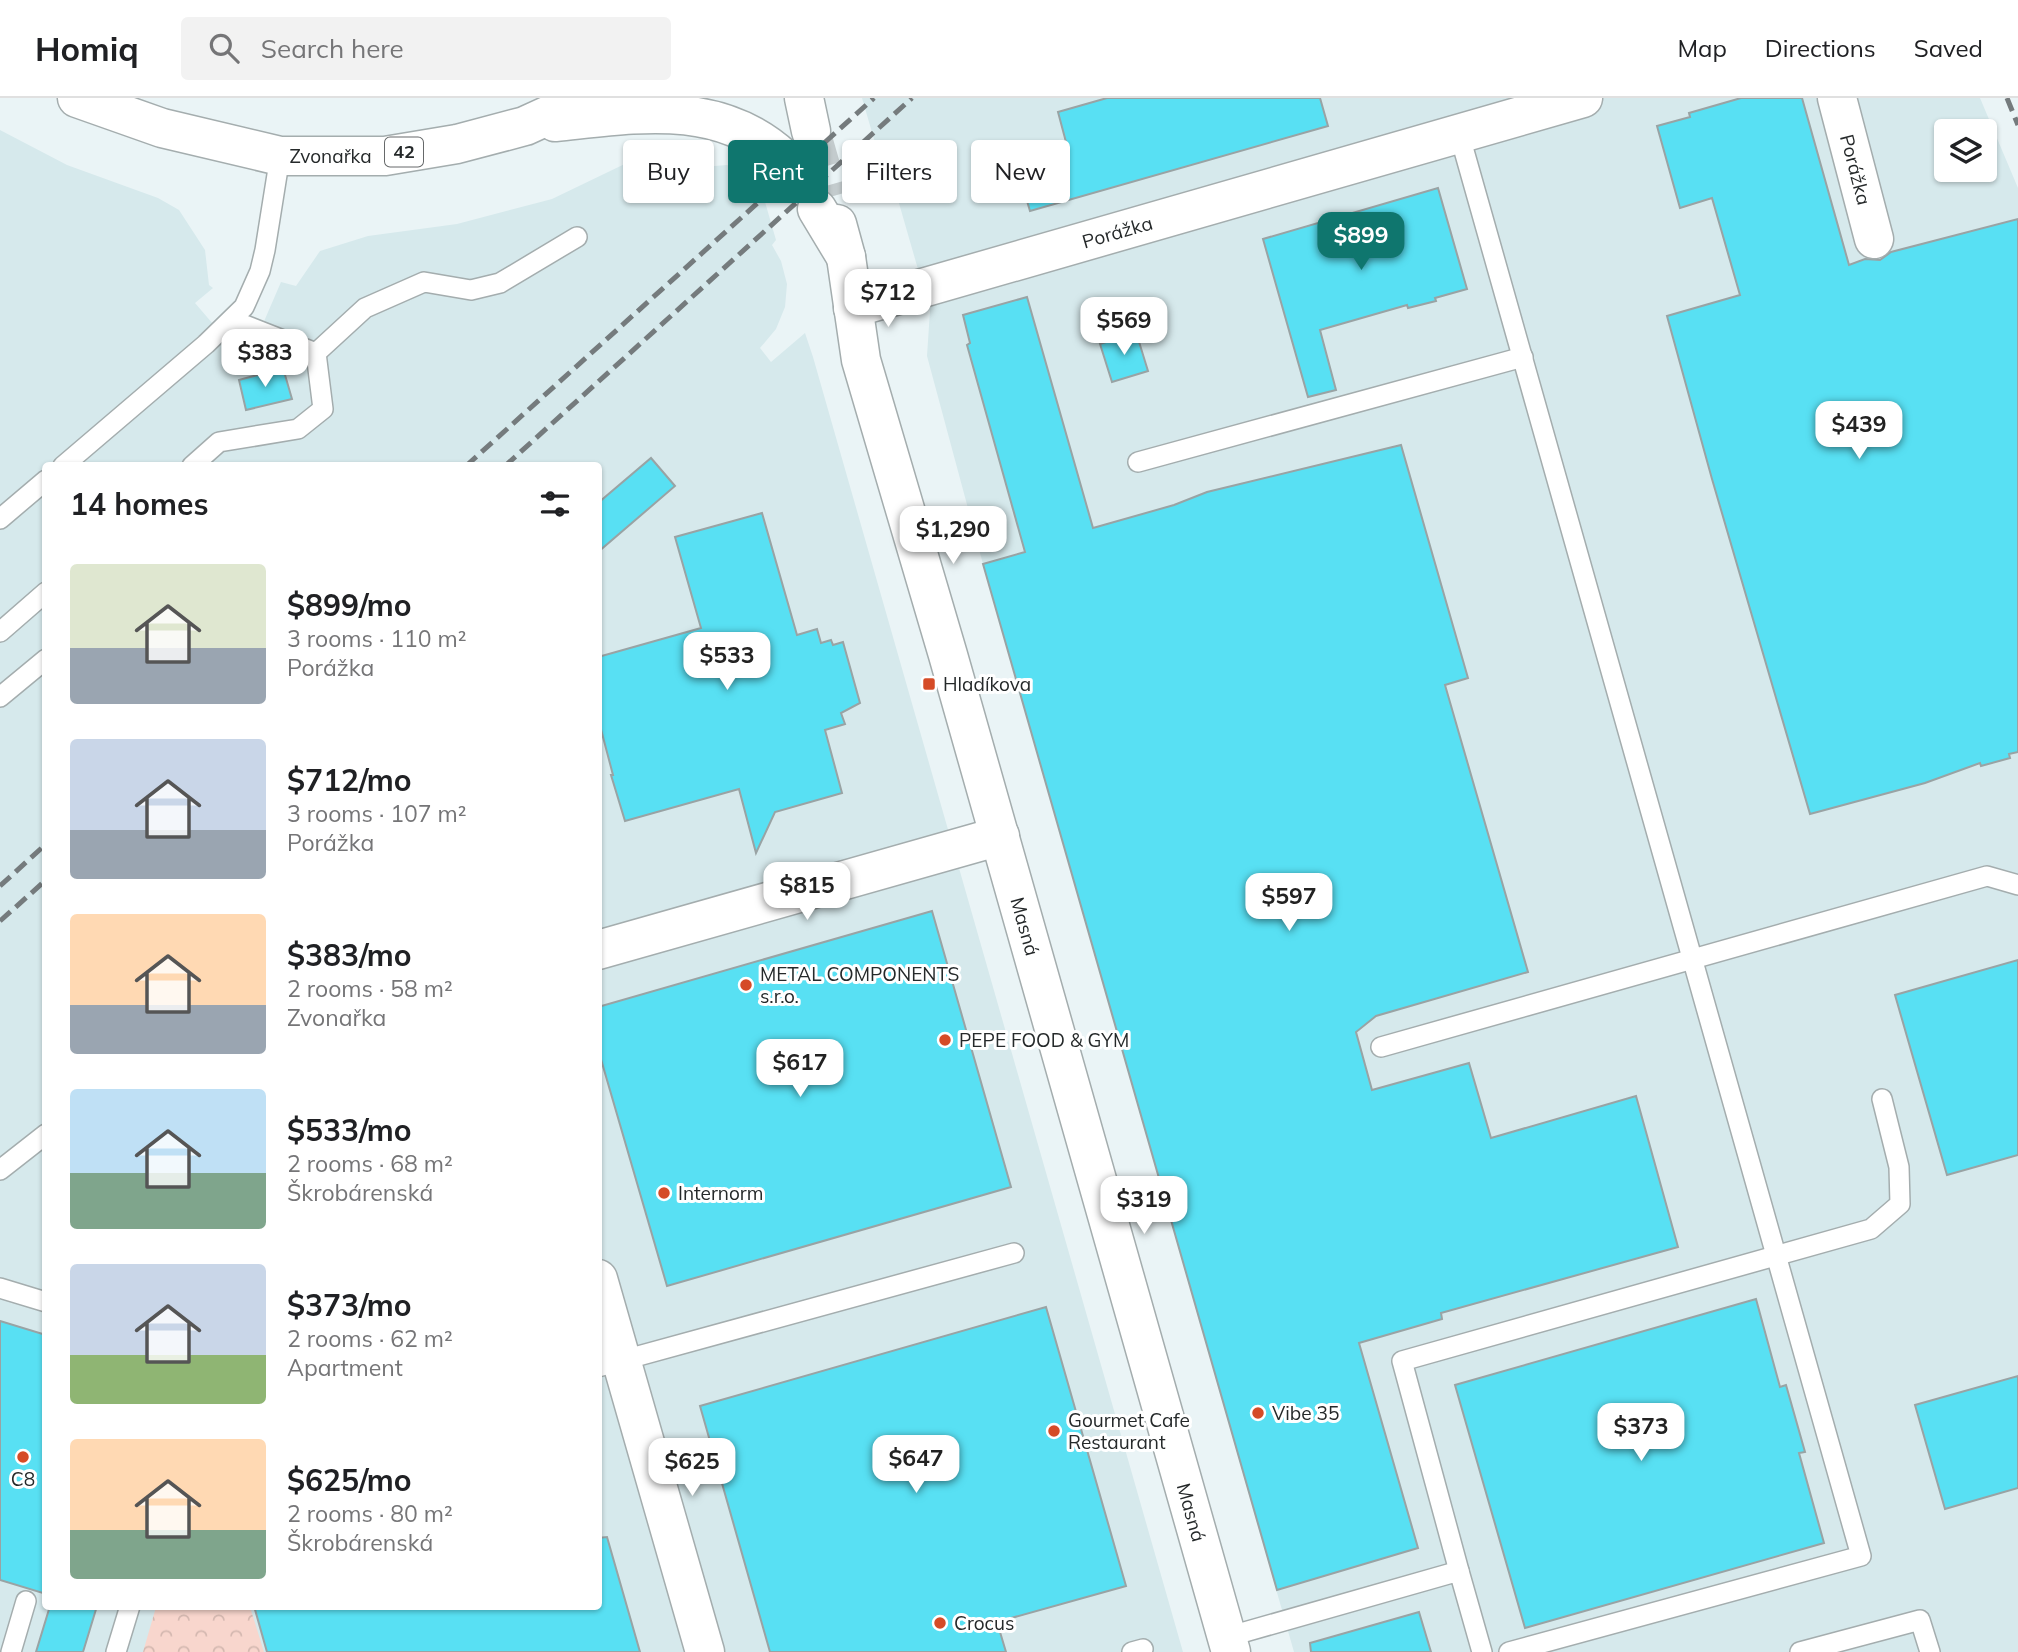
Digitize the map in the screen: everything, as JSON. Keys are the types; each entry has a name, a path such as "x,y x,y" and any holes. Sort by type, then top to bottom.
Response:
{"street":[{"name":"Zvonařka","path":"77,98 162,128 280,156 385,156 457,144 525,125 586,98"},
{"name":"Porážka","path":"853,308 1583,98"},
{"name":"Porážka","path":"1837,98 1874,239"},
{"path":"525,125 651,113 683,114 739,128 760,140"},
{"name":"Masná","path":"824,203 846,257 861,360 1000,836 1229,1644"},
{"path":"602,949 1000,836"},
{"path":"602,1307 610,1364 705,1652"}],"lane":[{"path":"1460,133 1861,1556 1509,1652"},
{"path":"68,462 244,307 260,271 280,156"},
{"path":"316,353 365,308 412,287 424,282 471,290 500,283 577,237"},
{"path":"232,320 316,353"},
{"path":"196,462 219,442 298,429 323,409 316,353"},
{"path":"1138,462 1523,357"},
{"path":"0,519 42,483"},
{"path":"0,632 42,595"},
{"path":"0,697 42,662"},
{"path":"1381,1047 1987,876 2018,885"},
{"path":"1482,1652 1402,1361 1871,1230 1900,1204 1899,1167 1882,1099"},
{"path":"0,1170 42,1137"},
{"path":"610,1364 1014,1253"},
{"path":"0,1288 42,1300"},
{"path":"1229,1644 1459,1571"},
{"path":"11,1652 26,1601"},
{"path":"116,1652 129,1610"},
{"path":"1800,1652 1920,1620 1930,1652"}],"shaded area":[{"path":"862,98 1980,98 1989,119 1934,119 1934,182 1997,182 1997,138 2018,188 2018,1652 1294,1652 983,564 927,356 930,311 899,203 957,203 957,140 874,140"},
{"path":"0,130 67,165 158,198 179,210 205,250 209,285 213,288 195,303 237,352 262,326 281,282 296,286 320,251 368,236 457,224 552,199 623,165 623,203 714,203 714,166 727,165 728,203 765,203 776,240 772,245 781,261 787,284 785,307 776,329 760,348 771,362 805,333 1183,1652 0,1652"}],"green space":[{"path":"155,1610 251,1610 264,1652 143,1652"}],"building":[{"path":"1107,98 1320,98 1328,126 1070,200 1070,140 1065,140 1058,112"},
{"path":"1741,98 1802,98 1849,265 1865,259 1880,260 1891,252 2018,219 2018,752 2009,754 2010,758 1981,766 1980,763 1925,783 1810,814 1667,316 1740,295 1712,198 1680,208 1657,126 1690,117 1689,113"},
{"path":"1438,188 1467,289 1435,298 1436,301 1408,308 1407,305 1320,330 1336,390 1308,397 1263,239"},
{"path":"1028,203 1058,203 1030,211"},
{"path":"1027,297 1093,528 1174,505 1207,492 1401,445 1468,678 1445,685 1528,972 1376,1016 1356,1032 1372,1090 1469,1063 1491,1138 1636,1096 1678,1247 1441,1313 1442,1319 1359,1343 1418,1548 1277,1590 983,564 1025,552 967,345 970,343 963,315"},
{"path":"1136,332 1148,371 1112,382 1100,344"},
{"path":"283,368 292,399 246,410 239,380"},
{"path":"651,458 675,486 602,549 602,500"},
{"path":"762,513 797,635 817,629 821,643 831,640 833,645 843,642 860,703 841,713 845,724 825,730 842,793 775,812 756,853 739,789 625,821 611,775 602,733 602,656 701,628 675,537"},
{"path":"932,911 1011,1187 667,1286 602,1063 602,1006"},
{"path":"2018,960 2018,1155 1947,1175 1895,995"},
{"path":"1756,1299 1780,1387 1786,1385 1805,1452 1799,1453 1824,1543 1525,1628 1455,1385"},
{"path":"1046,1307 1126,1586 997,1622 1006,1652 770,1652 700,1406"},
{"name":"C8","path":"0,1321 42,1334 42,1593 0,1580"},
{"path":"2018,1376 2018,1488 1945,1509 1915,1405"},
{"path":"607,1537 640,1652 267,1652 255,1610 602,1610 602,1538"},
{"path":"49,1610 96,1610 83,1652 36,1652"},
{"path":"1419,1612 1431,1652 1311,1652 1310,1643"}],"tunnel":[{"path":"811,131 830,197"},
{"path":"813,203 817,209"}],"railway":[{"path":"470,462 874,98"},
{"path":"509,462 912,98"},
{"path":"2007,98 2018,125"},
{"path":"0,886 42,848"},
{"path":"0,921 42,884"}],"place":[{"name":"Hladíkova","path":"929,684"},
{"name":"METAL COMPONENTS s.r.o.","path":"746,985"},
{"name":"PEPE FOOD & GYM","path":"945,1040"},
{"name":"Internorm","path":"664,1193"},
{"name":"Vibe 35","path":"1258,1413"},
{"name":"Gourmet Cafe Restaurant","path":"1054,1431"},
{"name":"C8","path":"23,1457"},
{"name":"Crocus","path":"940,1623"}]}
